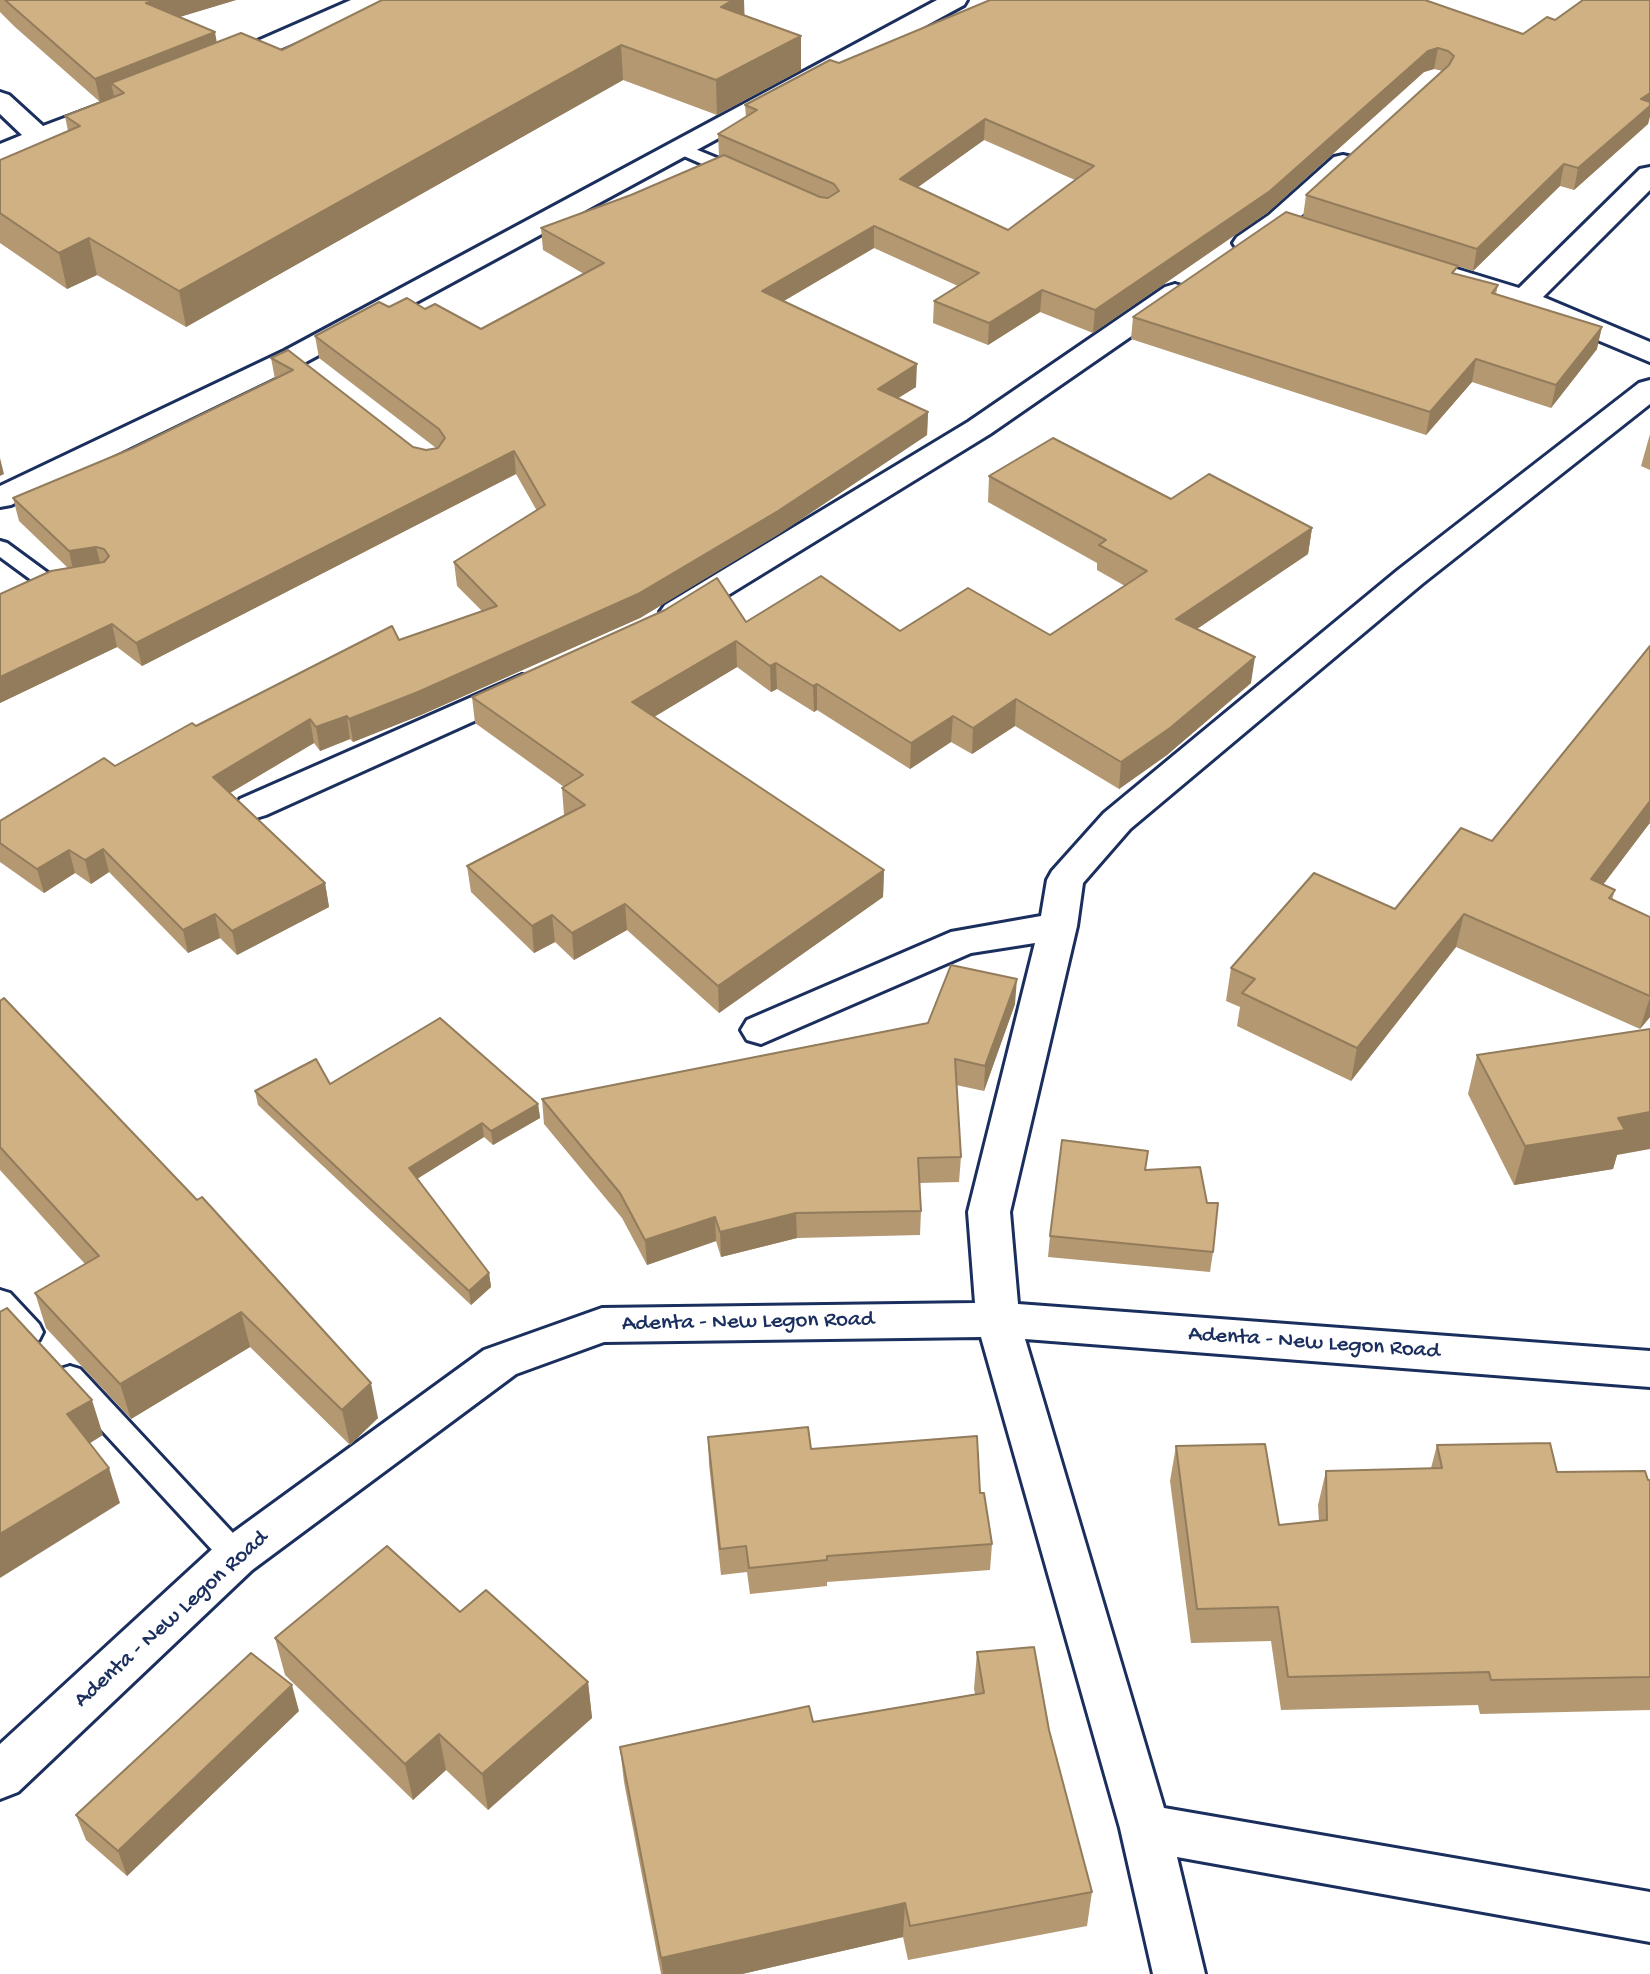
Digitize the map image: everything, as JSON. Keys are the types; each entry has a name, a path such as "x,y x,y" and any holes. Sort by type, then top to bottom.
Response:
{"street":[{"path":"200,74 372,0"},
{"path":"0,498 304,365 683,149 955,0"},
{"path":"0,153 138,98"},
{"path":"0,100 39,137"},
{"path":"653,627 979,428 1213,267 1292,225 1367,141"},
{"path":"1524,299 1650,175"},
{"path":"1421,266 1524,299 1650,353"},
{"path":"1179,1974 1144,1828 999,1320 989,1212 1058,926 1065,880 1117,821 1410,577 1650,390"},
{"path":"253,807 553,672"},
{"path":"761,1030 964,941 1058,926"},
{"name":"Adenta - New Legon Road","path":"0,1776 236,1556 500,1362 602,1325 999,1320 1650,1369"},
{"path":"1144,1828 1650,1917"}],"lane":[{"path":"683,149 755,180"},
{"path":"0,547 52,586 85,583"},
{"path":"0,1301 236,1556"}],"building":[{"path":"5,0 156,0 146,3 215,32 95,79"},
{"path":"382,0 733,0 721,7 801,36 716,80 621,45 179,291 89,238 59,253 0,213 0,160 80,126 65,116 124,93 111,83 241,33 282,50"},
{"path":"990,0 1425,0 1523,34 1547,17 1555,20 1583,0 1650,0 1650,93 1641,99 1650,102 1650,106 1578,168 1564,164 1477,249 1306,195 1449,65 1454,56 1438,48 1428,51 1270,191 1095,310 1042,290 989,323 934,301 979,273 874,226 762,291 917,364 878,389 928,412 778,511 638,594 418,692 349,719 347,716 316,727 310,719 213,777 325,883 232,931 215,914 183,930 103,849 85,860 69,850 37,869 0,843 0,821 104,758 115,766 192,723 196,726 392,626 399,640 497,606 454,562 545,505 514,451 136,643 112,624 0,677 0,594 51,571 104,562 109,556 104,549 96,547 69,551 13,498 133,448 293,370 271,358 288,350 413,447 426,450 438,448 445,438 439,429 315,336 379,302 389,307 407,298 425,309 435,304 481,329 604,263 541,228 631,195 724,155 820,197 828,198 839,191 834,184 718,134 757,110 745,105 830,60 839,63","holes":["985,119 1094,166 1008,230 900,179"]},
{"path":"1286,212 1458,266 1452,273 1498,285 1492,293 1602,327 1556,385 1476,359 1430,412 1133,317"},
{"path":"1053,438 1171,499 1209,474 1312,528 1176,619 1255,657 1170,728 1121,762 1016,699 973,728 953,716 911,743 817,684 813,686 776,663 770,666 736,641 632,702 884,870 718,986 625,904 572,933 552,915 532,926 467,866 585,805 562,788 583,775 472,697 665,610 717,578 746,622 821,576 900,631 968,588 1050,635 1147,571 1099,545 1106,540 989,476"},
{"path":"1650,646 1650,801 1591,879 1615,890 1609,898 1650,917 1650,996 1464,914 1357,1048 1242,993 1255,979 1231,968 1314,873 1395,909 1461,828 1492,841"},
{"path":"951,965 1017,979 985,1066 955,1059 961,1157 918,1158 921,1211 796,1213 720,1232 715,1217 645,1240 620,1193 542,1099 928,1023"},
{"path":"4,998 197,1200 202,1197 371,1383 342,1410 241,1312 120,1384 35,1293 99,1256 0,1147 0,1001"},
{"path":"440,1018 538,1104 491,1131 482,1123 409,1168 489,1273 469,1291 255,1091 316,1059 330,1084"},
{"path":"1650,1029 1650,1112 1618,1118 1625,1130 1525,1146 1477,1055"},
{"path":"1062,1140 1148,1151 1145,1170 1200,1167 1207,1203 1218,1203 1213,1252 1050,1236"},
{"path":"7,1308 92,1400 67,1414 109,1468 0,1534 0,1312"},
{"path":"808,1427 811,1449 977,1436 980,1493 984,1493 992,1544 827,1556 827,1560 749,1568 746,1546 720,1549 708,1437"},
{"path":"1550,1443 1557,1472 1645,1471 1650,1480 1650,1677 1491,1680 1489,1672 1288,1677 1278,1607 1197,1609 1176,1446 1265,1444 1279,1525 1327,1520 1326,1471 1442,1468 1437,1445"},
{"path":"387,1546 460,1612 486,1590 588,1682 482,1774 439,1734 405,1764 275,1638"},
{"path":"1034,1647 1049,1730 1092,1892 910,1926 905,1903 661,1958 620,1747 809,1706 813,1722 984,1693 977,1652"},
{"path":"251,1653 292,1685 118,1851 76,1815"}]}
